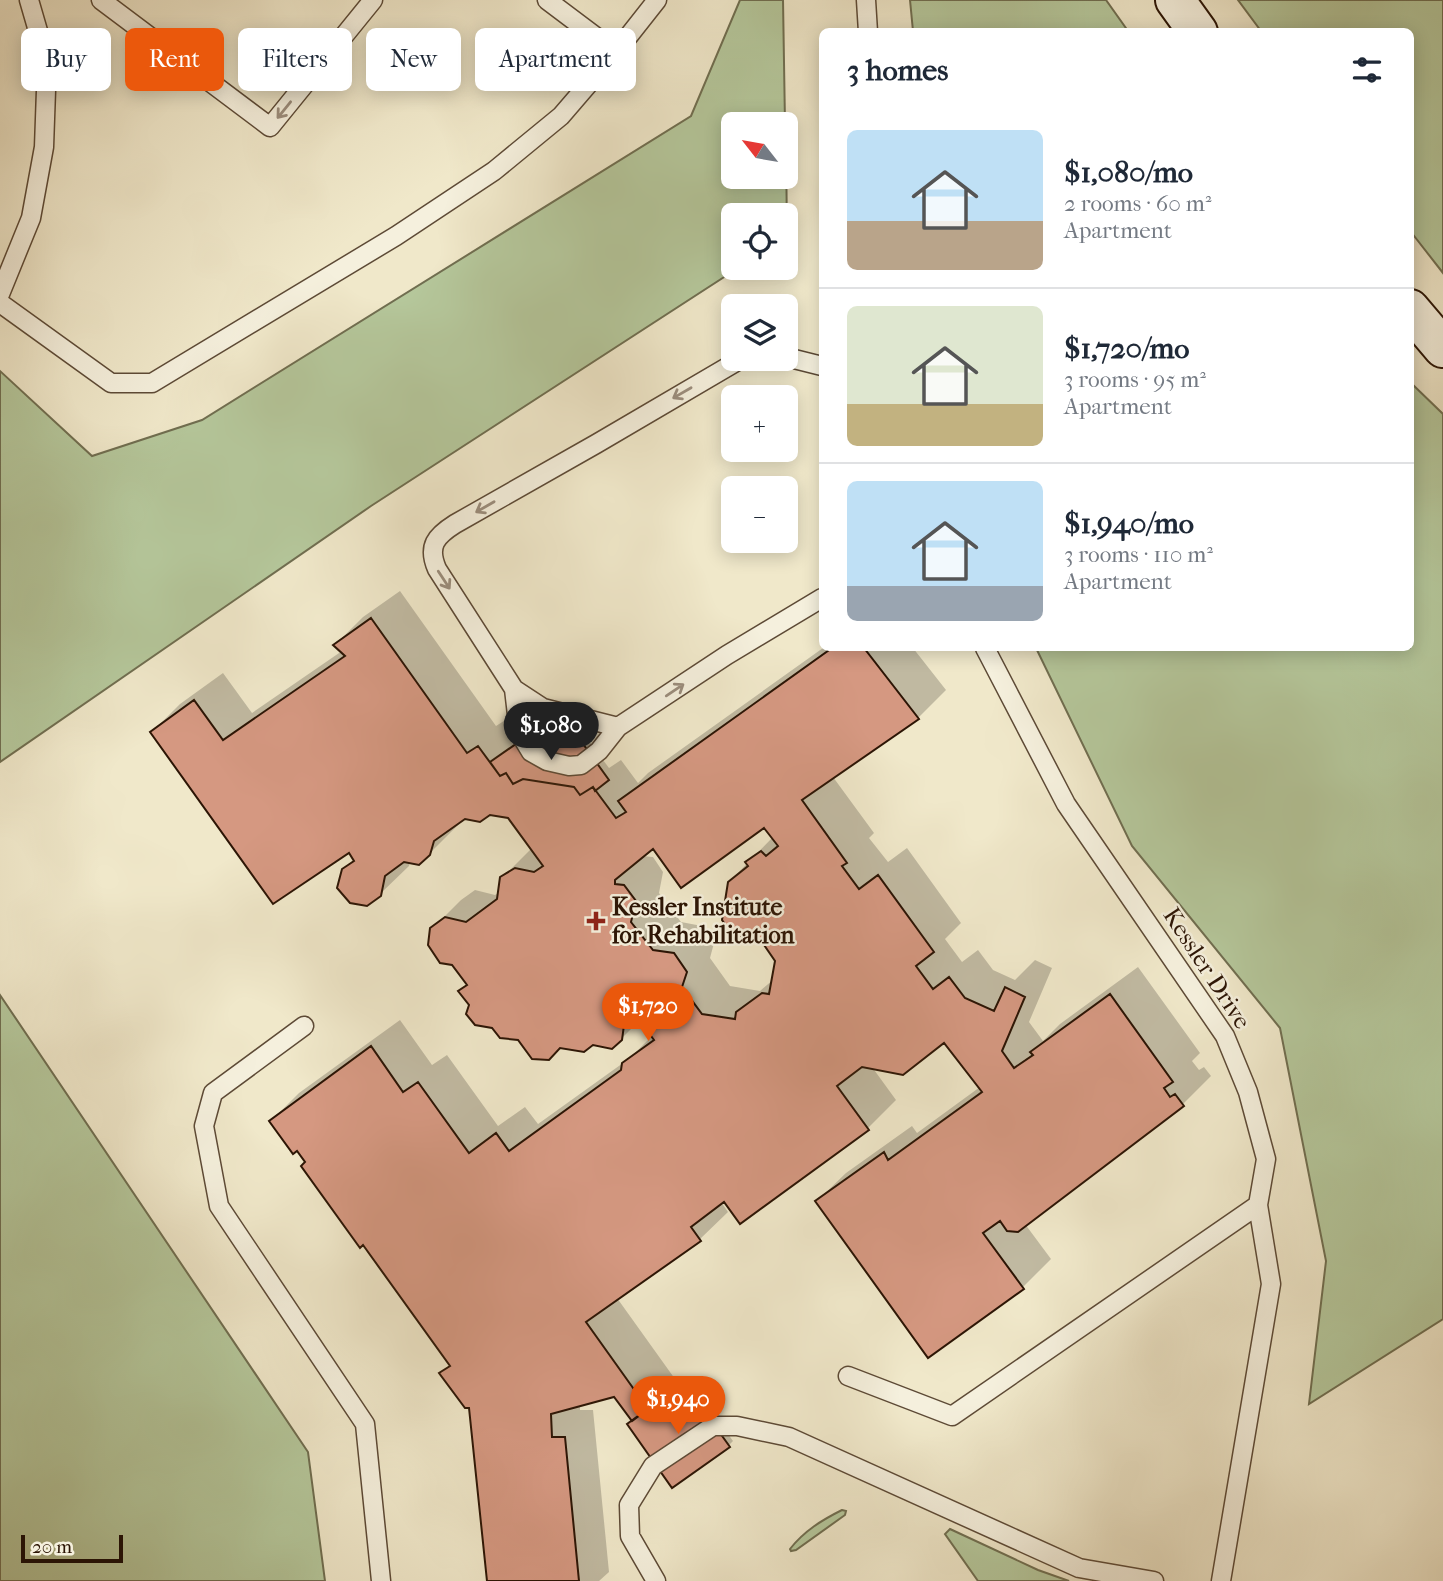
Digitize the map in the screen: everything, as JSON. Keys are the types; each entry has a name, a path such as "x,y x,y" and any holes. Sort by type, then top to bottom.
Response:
{"main road":[{"path":"1175,0 1195,28"},
{"path":"1414,314 1443,348"}],"lane":[{"path":"0,294 31,218 44,147 47,62 29,0"},
{"path":"101,0 270,127 373,0"},
{"path":"547,0 584,28"},
{"path":"635,28 657,0"},
{"path":"866,0 868,28"},
{"path":"0,303 111,383 152,383 396,236 489,175 561,116 582,91"},
{"path":"798,361 819,365"},
{"path":"721,371 442,532 434,543 432,558 514,690 519,732 531,752 547,761 569,766 581,765 599,751 618,727 727,655 819,600"},
{"name":"Kessler Drive","path":"987,651 1066,804 1225,1036 1248,1093 1266,1158 1258,1205 1270,1284 1221,1581"},
{"path":"514,690 543,708 618,727"},
{"path":"304,1026 213,1093 204,1126 219,1206 365,1424 381,1581"},
{"path":"848,1376 952,1416 1258,1205"},
{"path":"656,1581 630,1536 629,1505 653,1466 713,1426 737,1426 789,1437 1079,1568 1154,1581"}],"green space":[{"path":"740,0 783,0 785,112 721,112 721,189 786,189 787,203 721,203 721,279 371,506 0,762 0,371 92,456 202,420 691,116"},
{"path":"910,0 1106,0 1126,28 913,28"},
{"path":"1238,0 1443,0 1443,273 1414,236 1414,28 1259,28"},
{"path":"1414,386 1443,414 1443,1319 1309,1404 1326,1261 1280,1028 1132,846 1037,651 1414,651"},
{"path":"0,995 308,1452 325,1581 0,1581"},
{"path":"842,1510 846,1511 845,1515 791,1551 807,1531"},
{"path":"950,1529 1038,1570 1069,1581 978,1581 945,1534"}],"building":[{"path":"371,618 467,753 478,746 500,776 506,773 513,784 523,779 574,787 580,795 593,787 616,818 626,812 618,801 828,651 866,651 919,719 802,800 847,863 842,866 859,889 878,875 934,952 916,966 933,989 949,977 965,998 994,1011 1005,987 1025,997 1002,1051 1014,1068 1033,1055 1030,1052 1110,994 1173,1082 1164,1088 1170,1097 1175,1094 1184,1106 1018,1232 1007,1231 1000,1221 983,1233 1024,1289 928,1358 815,1201 884,1152 888,1160 982,1092 944,1043 903,1075 862,1067 837,1086 869,1130 740,1224 724,1202 691,1227 701,1241 586,1322 648,1409 632,1421 614,1397 551,1414 552,1437 565,1437 579,1581 487,1581 469,1408 465,1408 439,1373 450,1366 363,1245 360,1248 301,1166 305,1162 297,1151 293,1154 269,1121 371,1046 403,1092 418,1082 469,1153 496,1133 509,1151 621,1070 622,1063 654,1040 637,1017 624,1025 622,1040 612,1049 593,1045 584,1052 560,1048 549,1060 532,1059 518,1040 500,1038 492,1028 475,1025 466,1014 469,1005 458,991 467,985 452,965 440,963 428,945 430,928 445,917 466,922 497,899 500,877 515,868 534,872 543,866 508,818 490,815 480,822 465,819 434,841 430,855 419,865 404,862 385,876 381,896 367,906 350,903 337,888 342,869 354,861 349,853 273,904 150,732 194,700 223,740 345,656 333,645","holes":["764,828 778,846 766,856 761,851 745,862 748,866 728,882 722,920 733,935 760,939 775,961 769,994 762,993 736,1012 735,1019 702,1014 682,987 687,972 674,953 653,950 631,922 636,901 624,885 615,884 615,880 653,849 681,888"]},
{"path":"536,730 578,737 609,780 595,791 593,787 580,795 574,787 523,779 513,784 506,773 500,776 490,762"},
{"path":"684,1383 730,1447 672,1488 627,1424"}],"place":[{"name":"Kessler Institute for Rehabilitation","path":"596,921"}]}
